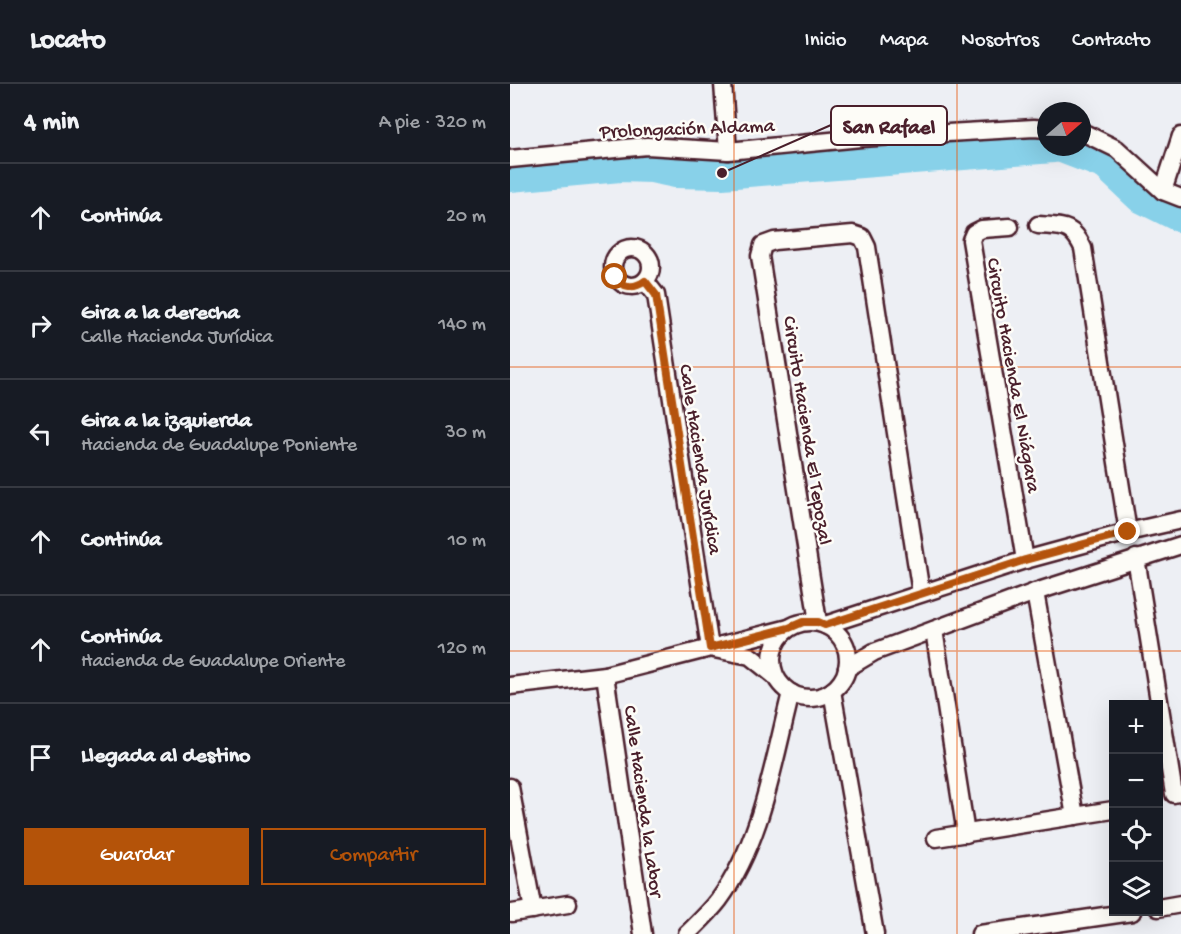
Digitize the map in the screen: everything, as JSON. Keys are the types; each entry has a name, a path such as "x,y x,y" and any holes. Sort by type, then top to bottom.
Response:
{"street":[{"path":"723,84 728,151"},
{"name":"Prolongación Aldama","path":"510,159 647,146 728,151 861,138 1037,128"},
{"path":"1091,136 1117,148 1163,191 1181,198"},
{"path":"1163,191 1181,136"},
{"path":"1038,225 1067,228 1077,236 1083,248 1128,532"},
{"name":"Circuito Hacienda El Niágara","path":"1010,227 982,229 974,233 971,240 1025,560"},
{"name":"Circuito Hacienda El Tepozal","path":"821,624 760,256 763,245 774,241 853,234 862,237 867,247 921,592"},
{"name":"Calle Hacienda Jurídica","path":"645,281 656,295 710,648"},
{"path":"821,624 1025,560 1181,520"},
{"path":"848,668 874,652 1035,592 1181,545"},
{"path":"1136,558 1171,795"},
{"path":"1035,592 1075,816"},
{"path":"510,686 605,675 710,648 789,628 803,622 832,628 842,639 848,653 848,668 842,681 832,692 812,699 801,698 782,686 775,676 750,656 710,648"},
{"path":"775,676 772,663 773,649 779,637 789,628"},
{"path":"934,630 966,834"},
{"name":"Calle Hacienda la Labor","path":"605,675 643,934"},
{"path":"832,692 875,934"},
{"path":"687,934 718,901 742,862 756,829 791,693"},
{"path":"510,787 533,910"},
{"path":"936,838 1109,811"},
{"path":"512,913 568,904"},
{"path":"1163,907 1181,904"},
{"path":"980,934 1109,915"}],"waterway":[{"path":"510,176 620,166 652,167 676,172 722,173 1037,148"},
{"path":"1085,156 1106,164 1141,197 1181,217"}],"place":[{"name":"San Rafael","path":"722,173"}],"route":[{"path":"615,277 627,286 637,286 645,281 656,295 710,648 789,628 803,622 818,622 825,625 1025,560 1128,532"}]}
